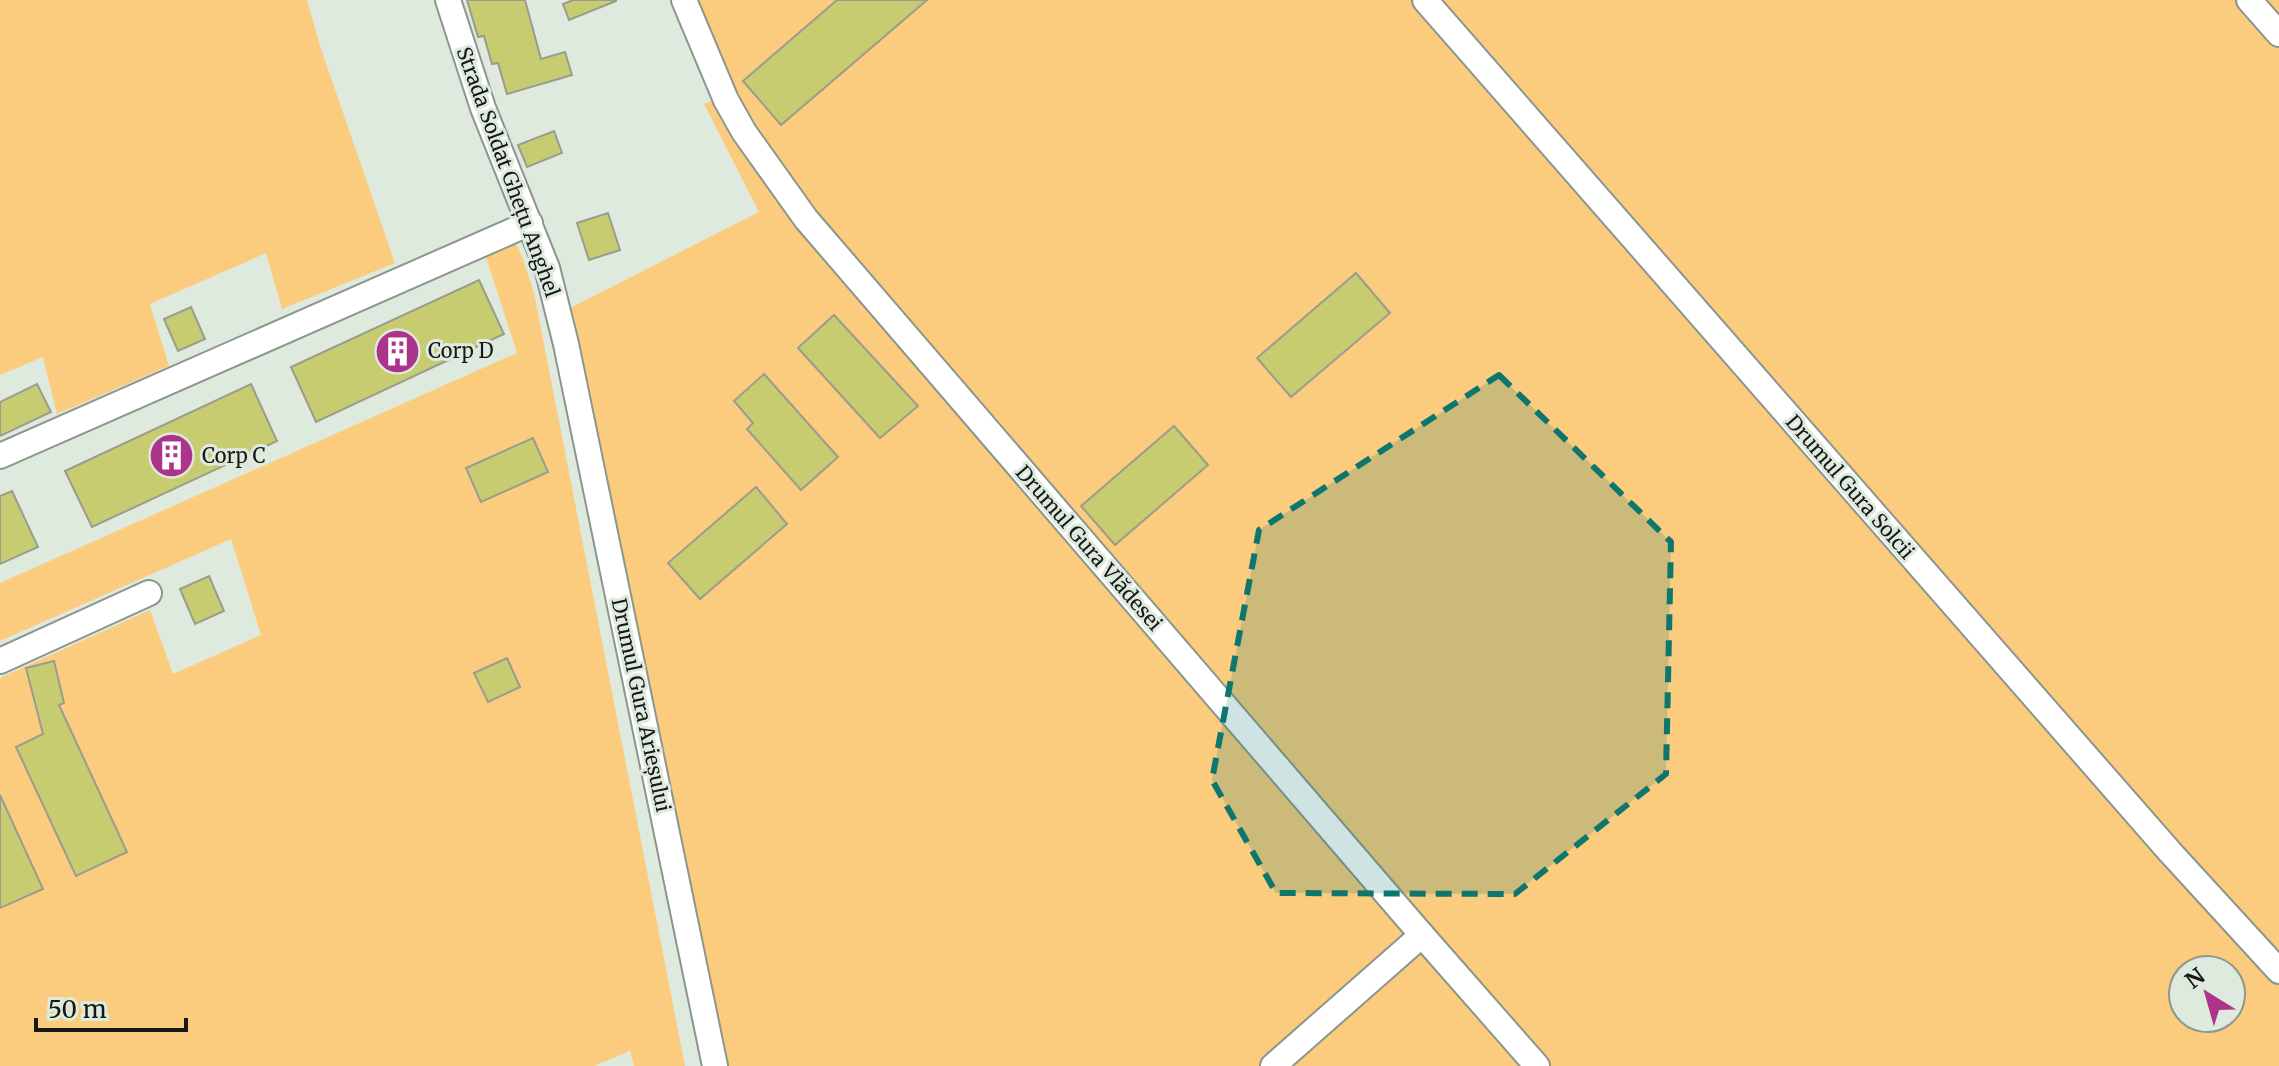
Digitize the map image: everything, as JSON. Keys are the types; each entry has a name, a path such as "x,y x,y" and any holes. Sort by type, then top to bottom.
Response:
{"street":[{"name":"Strada Soldat Ghețu Anghel","path":"448,0 483,108 547,268 566,344"},
{"name":"Drumul Gura Vlădesei","path":"684,0 726,100 744,132 806,219 1537,1066"},
{"name":"Drumul Gura Solcii","path":"1425,0 2170,852 2279,971"},
{"path":"2249,0 2279,34"},
{"path":"0,456 530,223"},
{"name":"Drumul Gura Arieșului","path":"566,344 714,1056"},
{"path":"0,661 149,593"},
{"path":"1273,1066 1422,935"},
{"path":"714,1056 730,1066"}],"highlighted area":[{"path":"1499,375 1671,542 1666,774 1515,894 1276,893 1212,780 1259,530"}],"shaded area":[{"path":"0,0 307,0 395,263 282,309 266,253 150,304 169,366 57,414 43,357 0,375"},
{"path":"675,0 2279,0 2279,1066 726,1066 568,309 759,212 704,104 716,99"},
{"path":"515,242 534,293 685,1066 634,1066 630,1051 594,1066 0,1066 0,678 150,610 173,674 261,635 231,539 0,641 0,583 517,353 485,254"}],"building":[{"path":"467,0 525,0 541,59 565,52 572,75 507,94 498,63 492,64 484,36 478,37"},
{"path":"573,0 616,1 569,20 563,4"},
{"path":"837,0 927,0 781,125 743,81"},
{"path":"554,131 562,153 527,167 518,145"},
{"path":"608,213 620,250 589,260 577,223"},
{"path":"1356,273 1390,313 1291,397 1257,358"},
{"name":"Corp D","path":"479,280 504,334 316,422 291,367"},
{"path":"191,307 205,339 178,351 164,319"},
{"path":"834,315 918,406 880,438 798,348"},
{"path":"764,374 838,457 801,490 747,429 753,423 734,401"},
{"path":"37,384 51,412 0,436 0,402"},
{"name":"Corp C","path":"251,384 277,441 92,527 65,471"},
{"path":"1174,426 1208,465 1115,545 1081,506"},
{"path":"533,438 548,472 481,502 466,468"},
{"path":"756,487 787,524 700,599 668,563"},
{"path":"12,491 38,547 0,564 0,496"},
{"path":"209,576 224,611 195,624 180,589"},
{"path":"507,658 520,687 488,702 474,673"},
{"path":"54,661 64,703 59,705 127,852 76,876 16,747 43,734 26,668"},
{"path":"0,795 43,889 0,908"}],"place":[{"name":"Corp D","path":"397,351"},
{"name":"Corp C","path":"171,456"}]}
